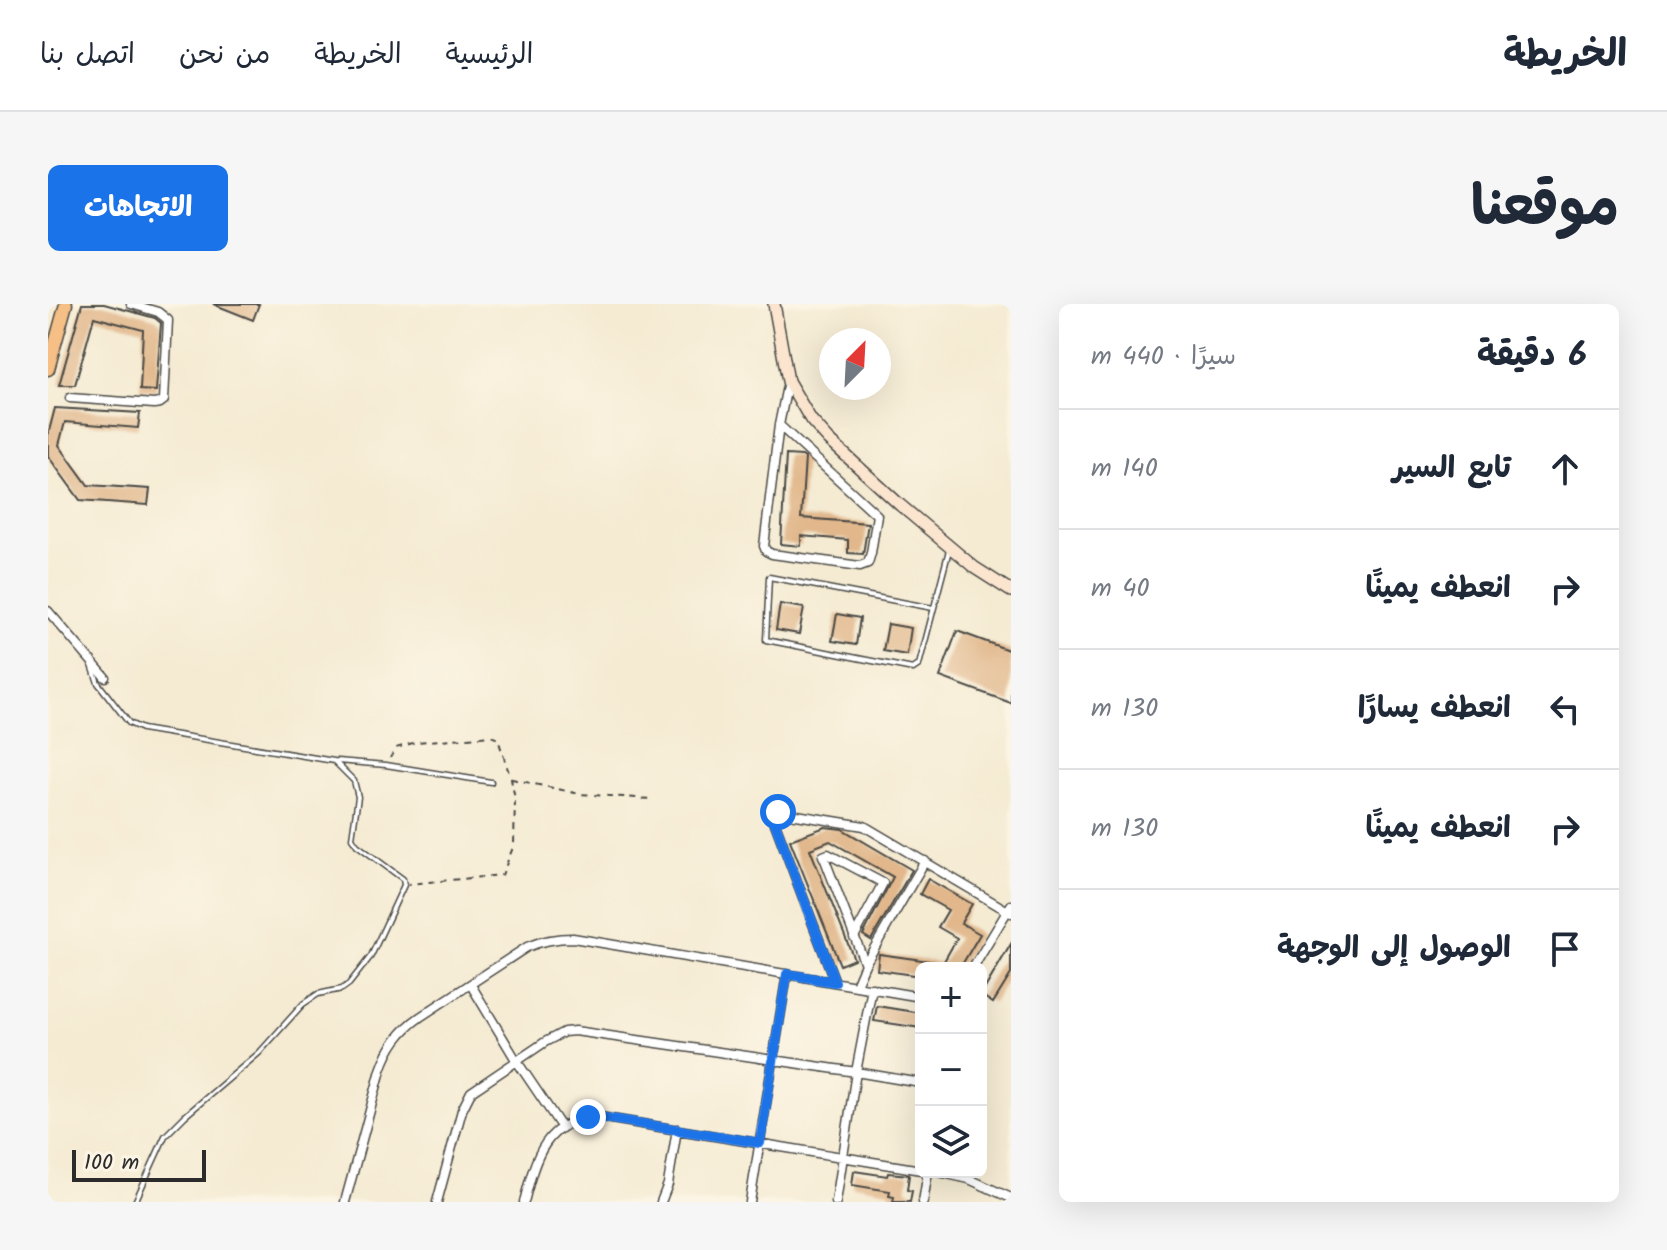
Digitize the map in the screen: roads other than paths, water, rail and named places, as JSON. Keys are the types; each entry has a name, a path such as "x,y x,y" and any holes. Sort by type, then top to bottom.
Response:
{"main road":[{"path":"48,369 66,304"},
{"path":"774,304 788,381 811,420 900,505 975,568 1011,591"}],"street":[{"path":"70,398 154,404 164,400 168,320 158,312 131,304"},
{"path":"779,425 877,515 868,563 860,566 766,551 764,546 779,425 788,381"},
{"path":"48,611 105,677"},
{"path":"835,982 773,818 778,812 864,826 1010,910 977,962"},
{"path":"854,937 883,883 828,854 823,856 854,937 865,964"},
{"path":"856,985 925,861"},
{"path":"345,1202 388,1052 407,1026 527,947 541,941 573,938 915,996"},
{"path":"750,1202 787,974"},
{"path":"471,985 562,1128"},
{"path":"836,1202 872,988"},
{"path":"437,1202 465,1101 479,1084 555,1036 575,1031 915,1082"},
{"path":"524,1202 534,1164 552,1136 578,1120 599,1117 915,1169"},
{"path":"661,1202 668,1184 677,1129"},
{"path":"923,1202 927,1178"},
{"path":"965,1178 1011,1198"}],"lane":[{"path":"933,608 769,577 766,640 913,669 919,665 950,547"},
{"path":"90,659 98,683 129,723 142,729 334,761 386,765 491,782"},
{"path":"135,1202 165,1136 259,1053 303,1004 318,994 342,989 349,984 371,956 404,885 403,879 352,838 358,797 354,781 334,761"}]}
